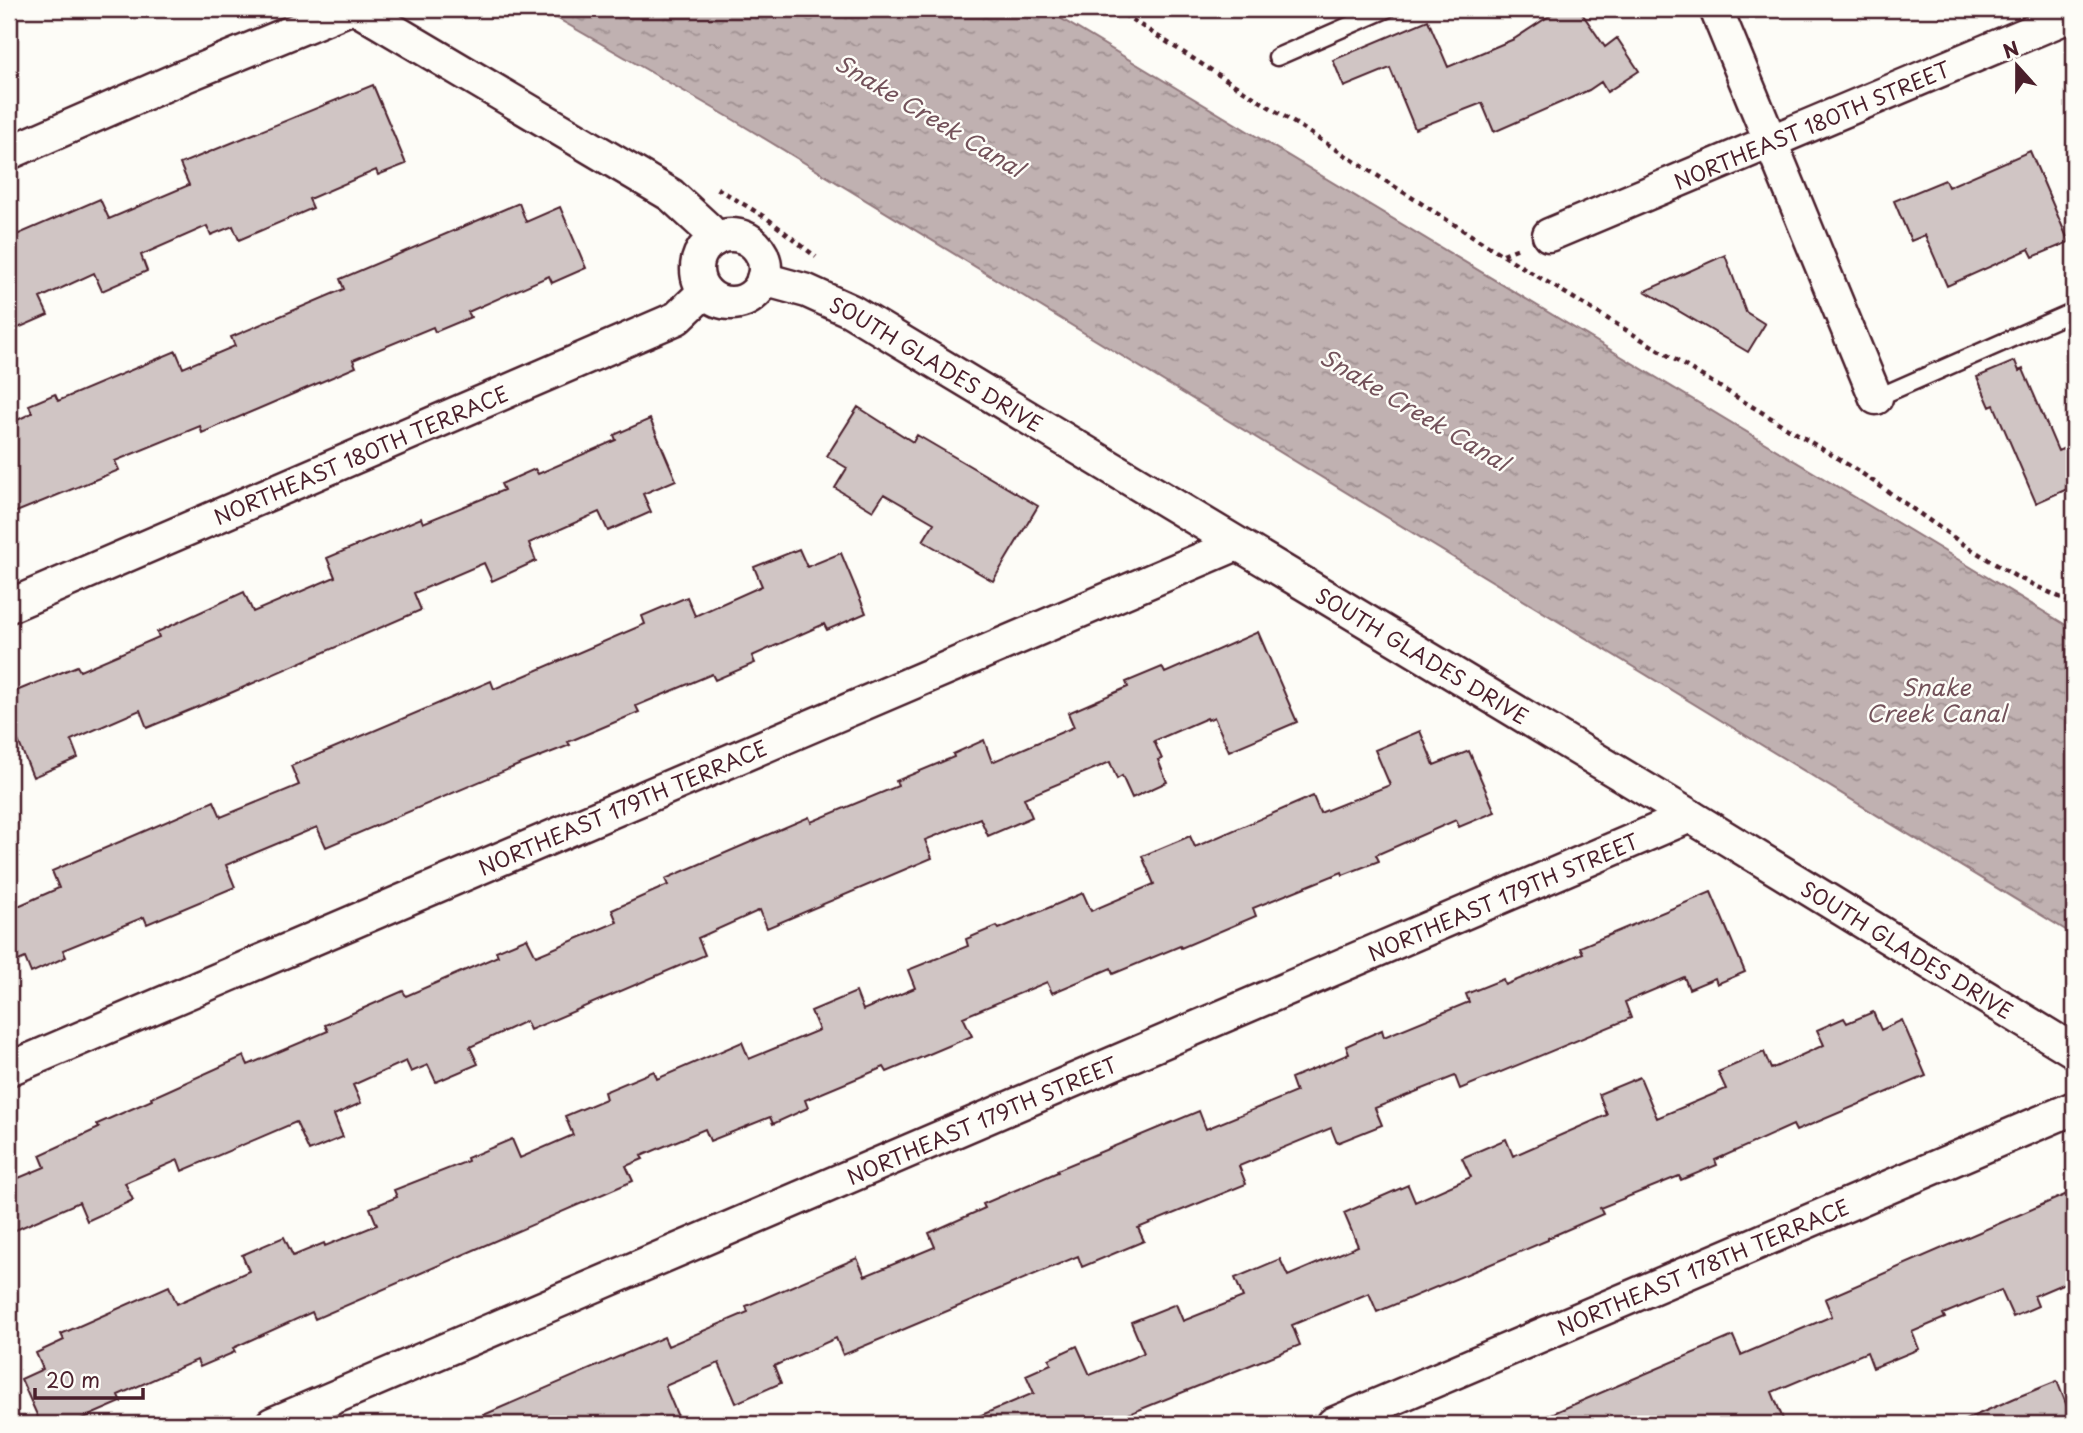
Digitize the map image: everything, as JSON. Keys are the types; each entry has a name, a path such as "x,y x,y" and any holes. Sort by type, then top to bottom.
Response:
{"street":[{"path":"9,153 185,75 348,9"},
{"path":"357,9 671,195 708,229 714,240"},
{"path":"1716,9 1876,398"},
{"name":"NORTHEAST 180TH STREET","path":"1549,235 2074,14"},
{"path":"724,236 735,236 755,245 765,264 762,279 760,287 752,296 731,303 720,301 705,291 698,277 697,267 706,246 724,236"},
{"name":"SOUTH GLADES DRIVE","path":"762,279 807,291 851,311 1690,816 2074,1051"},
{"name":"NORTHEAST 180TH TERRACE","path":"9,606 677,318 705,291"},
{"name":"NORTHEAST 179TH TERRACE","path":"9,1069 1237,544"},
{"name":"NORTHEAST 179TH STREET","path":"272,1424 1690,816"},
{"name":"NORTHEAST 178TH TERRACE","path":"1333,1424 2074,1108"}],"lane":[{"path":"1277,57 1387,9"},
{"path":"1876,398 2074,311"}],"path":[{"path":"1115,9 1496,251 1860,472 1973,550 2015,576 2074,604"}],"water":[{"name":"Snake Creek Canal","path":"541,9 1045,9 1959,560 2074,630 2074,935 734,120"}],"building":[{"path":"1560,9 1579,9 1605,47 1617,38 1639,71 1607,92 1601,82 1589,90 1494,132 1482,103 1415,129 1390,68 1344,87 1333,60 1428,20 1448,67 1514,39"},
{"path":"373,85 406,164 378,175 376,170 309,199 313,208 239,240 233,226 211,235 207,226 141,255 147,271 102,291 94,273 40,298 48,315 9,332 9,229 12,237 100,199 109,219 189,185 180,164"},
{"path":"2030,151 2069,242 2033,257 2029,249 1947,286 1925,235 1911,241 1894,201 1945,180 1948,187"},
{"path":"519,203 526,222 560,207 586,268 552,283 549,276 468,312 471,317 435,332 433,327 353,360 356,367 202,433 200,426 115,461 119,470 9,515 9,424 32,413 29,405 55,394 58,401 176,351 183,368 235,346 231,337 344,289 340,279"},
{"path":"1725,255 1746,312 1765,324 1748,352 1645,291"},
{"path":"2015,361 2019,371 2023,369 2058,451 2074,444 2074,486 2036,503 1994,405 1990,407 1977,377"},
{"path":"858,407 913,442 917,435 1038,506 993,581 923,541 934,523 884,494 873,511 835,488 847,468 827,456"},
{"path":"650,419 676,480 643,494 651,512 608,531 599,512 529,543 536,561 492,581 484,563 414,593 421,610 147,728 140,710 71,740 78,758 33,777 17,738 9,741 9,694 77,666 80,671 159,637 157,632 244,592 253,612 335,577 327,558 421,518 423,523 504,490 501,484 535,469 538,474 616,440 614,435"},
{"path":"799,549 807,567 841,553 866,613 827,630 824,624 752,656 755,663 715,680 712,674 636,706 639,712 568,742 570,745 326,847 317,827 226,865 235,887 147,924 144,917 63,950 66,957 31,973 25,958 9,965 9,910 59,888 52,871 214,801 221,817 299,785 291,766 491,681 494,689 645,624 642,616 687,597 695,616 762,586 754,567"},
{"path":"1258,632 1297,722 1229,751 1214,717 1208,720 1207,718 1154,741 1162,759 1158,760 1167,782 1132,798 1122,776 1117,779 1110,762 1024,798 1032,817 988,836 980,818 925,840 932,858 767,928 760,910 698,938 705,955 530,1030 526,1021 470,1047 478,1064 436,1082 428,1065 411,1072 406,1061 353,1085 361,1103 334,1115 343,1137 309,1151 296,1122 182,1171 178,1160 125,1183 133,1200 87,1221 79,1202 9,1233 9,1182 45,1167 40,1155 99,1128 97,1124 152,1100 151,1098 244,1056 248,1065 328,1031 325,1025 403,991 406,996 498,956 496,951 527,938 536,956 617,922 612,910 668,885 665,879 809,817 811,822 898,786 896,781 954,757 953,754 984,740 992,762 1074,727 1068,713 1128,687 1126,682 1162,667 1165,673"},
{"path":"1420,731 1434,765 1469,751 1495,812 1459,827 1456,820 1376,855 1379,861 1343,875 1342,872 1253,908 1256,916 1181,948 1180,946 1113,974 1111,968 1052,993 1047,982 963,1017 972,1036 887,1072 884,1067 805,1100 808,1108 773,1124 770,1117 710,1141 705,1129 641,1156 643,1159 626,1166 633,1181 315,1319 312,1312 233,1348 235,1352 200,1367 197,1360 118,1395 121,1402 70,1424 41,1424 21,1379 43,1369 36,1353 64,1340 61,1334 169,1286 177,1304 249,1271 242,1255 284,1237 293,1256 377,1225 370,1208 397,1197 394,1190 468,1161 467,1158 512,1139 520,1158 573,1135 565,1116 606,1099 604,1092 654,1071 657,1079 742,1042 749,1059 819,1030 811,1011 856,992 863,1010 915,988 908,970 968,946 966,939 997,926 999,929 1083,893 1091,911 1154,884 1142,856 1190,836 1195,847 1313,796 1320,813 1390,785 1375,750"},
{"path":"1711,892 1745,972 1717,984 1715,978 1689,989 1684,977 1625,1002 1631,1018 1460,1089 1455,1076 1375,1108 1382,1125 1337,1143 1331,1128 1239,1166 1246,1184 1138,1228 1144,1241 1082,1267 1078,1256 843,1355 836,1338 774,1366 781,1383 736,1403 719,1363 665,1386 681,1424 463,1424 664,1337 668,1346 748,1312 746,1306 857,1258 865,1276 935,1247 929,1233 985,1208 983,1204 1058,1172 1057,1170 1199,1111 1206,1129 1296,1092 1291,1078 1349,1054 1346,1046 1382,1030 1384,1037 1469,1002 1466,994 1503,979 1505,985 1583,953 1580,947"},
{"path":"1873,1012 1881,1030 1902,1020 1926,1076 1796,1131 1793,1125 1715,1160 1717,1165 1681,1180 1679,1176 1600,1208 1603,1214 1548,1240 1377,1312 1369,1293 1292,1325 1300,1345 1104,1424 960,1424 1034,1393 1026,1375 1051,1364 1049,1359 1077,1346 1090,1375 1144,1353 1131,1322 1176,1304 1183,1321 1243,1297 1235,1278 1280,1259 1288,1276 1358,1246 1344,1213 1408,1185 1415,1202 1471,1177 1462,1158 1506,1139 1513,1156 1607,1115 1599,1094 1640,1077 1657,1118 1726,1089 1718,1072 1764,1052 1771,1069 1824,1045 1817,1030 1844,1018 1847,1023"},
{"path":"2074,1191 2074,1279 2034,1296 2038,1306 2013,1317 2001,1290 1943,1314 1945,1318 1912,1332 1919,1349 1873,1368 1867,1352 1772,1392 1785,1424 1528,1424 1733,1336 1741,1355 1832,1316 1825,1299"},
{"path":"2057,1381 2074,1424 1956,1424 2015,1398"}]}
